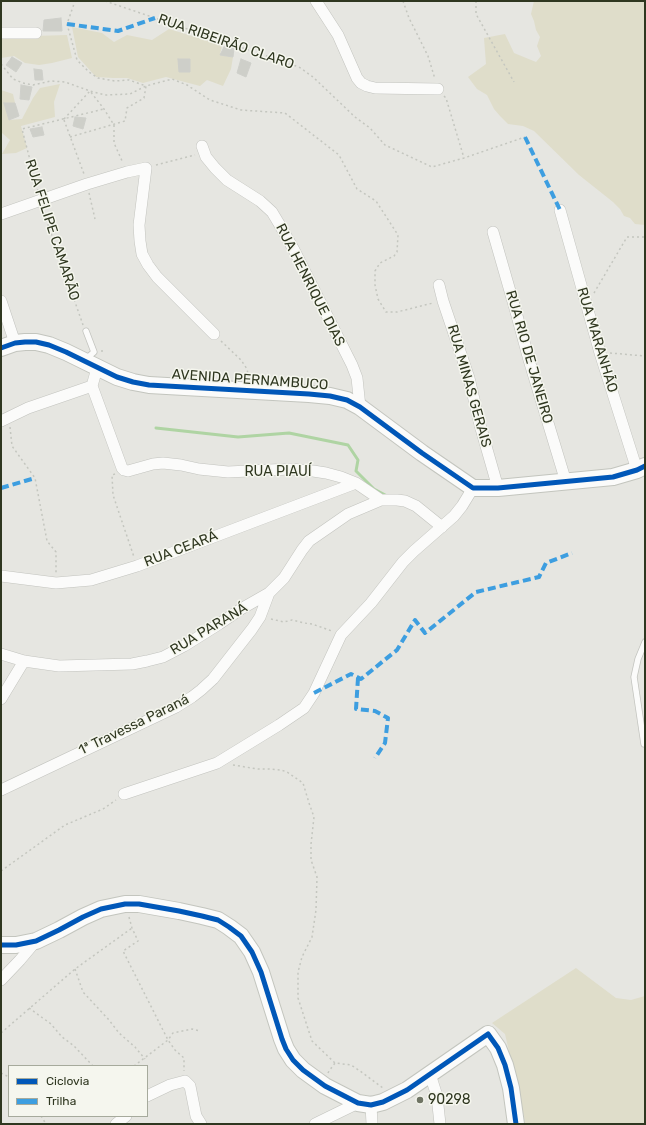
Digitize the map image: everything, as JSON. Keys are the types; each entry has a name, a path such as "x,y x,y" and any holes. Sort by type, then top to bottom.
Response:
{"street":[{"path":"316,1 338,35 357,78 361,83 375,88 438,89"},
{"path":"1,33 36,33"},
{"name":"RUA HENRIQUE DIAS","path":"203,149 206,157 227,180 260,201 272,212 294,250 352,365 357,378 360,407"},
{"path":"1,214 87,184 146,168 139,225 142,254 157,277 214,334"},
{"name":"RUA MARANHÃO","path":"560,210 600,353 641,468"},
{"name":"RUA RIO DE JANEIRO","path":"492,232 566,482"},
{"name":"RUA MINAS GERAIS","path":"439,285 469,378 480,425 498,488"},
{"path":"1,301 8,346"},
{"name":"AVENIDA PERNAMBUCO","path":"8,346 25,342 36,342 49,345 122,379 149,385 330,396 347,400 360,407 422,453 473,488"},
{"path":"91,364 92,386 124,470"},
{"path":"5,419 28,408 92,386"},
{"name":"RUA PIAUÍ","path":"124,470 128,471 153,464 163,463 228,472 290,469 313,470 341,477 356,483 381,500"},
{"path":"124,794 217,763 279,726 304,708 314,694 341,636 371,603 414,550 454,516 473,488 498,488 613,477 641,468"},
{"name":"RUA CEARÁ","path":"1,576 56,583 91,580 137,566 356,483"},
{"path":"381,500 397,500 416,506 442,527"},
{"name":"RUA PARANÁ","path":"1,654 24,661 59,666 132,664 147,662 163,657 184,646 241,609 269,593 284,578 309,541 348,514 381,500"},
{"name":"1ª Travessa Paraná","path":"1,790 176,707 192,697 213,679 260,617 269,593"},
{"path":"1,699 24,661"},
{"path":"1,945 16,945 36,941 101,909 125,904 151,906 218,920 241,936 252,952 261,972 282,1039 286,1049 294,1060 303,1070 325,1086 365,1104 372,1124"},
{"path":"1,980 36,941"},
{"path":"315,1124 365,1104 383,1102 394,1097 407,1090 488,1034 498,1048 505,1065 511,1088 516,1124"},
{"path":"430,1074 437,1096 440,1124"},
{"path":"148,1095 170,1084 185,1081 190,1086 196,1116 201,1124"},
{"path":"116,1124 125,1117"}],"lane":[{"path":"86,331 94,352 91,364"},
{"path":"644,744 634,677 638,659 645,642"}],"path":[{"path":"75,1 67,24 77,60 89,72 98,78 114,81 129,80 146,86"},
{"path":"403,1 409,18 428,56 438,89 446,98 464,158"},
{"path":"476,1 476,14 514,82"},
{"path":"1,64 13,79 33,85 51,81 66,82 105,95 130,94 146,86 172,80 187,85 210,100 241,110 284,113 339,155 357,189 376,201 398,235 397,252 394,256 380,263 375,271 375,285 378,299 386,312 397,312 443,301"},
{"path":"70,137 125,121 127,108 144,98 146,86"},
{"path":"90,91 114,125 114,142 127,172"},
{"path":"79,162 64,119 90,91"},
{"path":"146,168 203,149"},
{"path":"586,305 627,237 645,237"},
{"path":"214,334 241,360 247,369 252,391"},
{"path":"600,353 645,356"},
{"path":"5,419 12,446 35,478 47,541 56,552 56,583"},
{"path":"124,470 112,475 113,495 137,566"},
{"path":"260,617 284,622 292,620 312,624 326,628 341,636"},
{"path":"217,763 258,770 281,770 303,783 314,817 310,844 311,860 317,877 316,910 312,936 302,957 298,972 298,998 312,1041 335,1063 351,1065 394,1097"},
{"path":"1,871 65,825 103,809 124,794"},
{"path":"125,904 132,928 138,941 123,951 168,1040 175,1050 184,1058 185,1081"},
{"path":"1,1033 75,969 132,928"},
{"path":"75,969 83,992 119,1033 135,1047 144,1059"},
{"path":"29,1008 51,1024 62,1037 74,1046 91,1065"},
{"path":"135,1065 168,1040 172,1033 192,1029 200,1031"}],"shaded area":[{"path":"534,1 645,1 645,225 635,224 630,218 624,216 613,202 579,175 534,131 523,126 508,124 494,109 487,95 477,89 468,77 486,64 484,38 505,34 514,53 536,62 541,56 537,46 540,37 531,14"},
{"path":"72,27 102,33 114,42 127,35 152,40 169,29 222,45 220,55 233,57 231,69 223,86 207,80 200,86 166,77 143,83 127,78 96,77 78,57"},
{"path":"67,35 72,58 39,65 25,63 14,56 1,58 1,37"},
{"path":"60,84 54,102 55,117 21,126 27,148 16,153 2,154 10,140 1,133 1,90 13,94 15,103 4,103 9,120 22,119 40,88"},
{"path":"576,968 616,998 631,1000 645,996 645,1124 525,1124 505,1034 492,1023"}],"building":[{"path":"61,18 62,31 43,31 44,20"},
{"path":"224,47 234,48 233,57 220,55"},
{"path":"12,57 22,63 16,72 6,65"},
{"path":"178,59 190,59 190,72 179,72"},
{"path":"241,59 251,63 246,77 237,73"},
{"path":"34,69 42,70 43,80 35,80"},
{"path":"21,85 32,87 29,100 20,99"},
{"path":"4,103 15,103 19,116 9,120"},
{"path":"75,117 86,118 83,129 73,126"},
{"path":"42,127 44,135 33,137 30,129"}],"waterway":[{"path":"156,428 238,437 289,433 348,445 358,460 356,471 374,489 387,496"}],"marked path":[{"path":"67,24 118,31 155,18"},
{"path":"525,137 560,210"},
{"path":"1,488 35,478"},
{"path":"314,693 351,674 361,679 397,650 415,620 425,633 476,592 539,577 546,563 572,553"},
{"path":"358,678 356,709 375,711 388,718 385,743 375,758"}],"cycle path":[{"path":"1,348 15,343 25,342 36,342 49,345 117,377 149,385 309,394 330,396 347,400 360,407 422,453 473,488 498,488 613,477 645,466"},
{"path":"1,945 16,945 36,941 101,909 125,904 139,904 218,920 241,936 252,952 261,972 282,1039 293,1060 303,1070 325,1086 358,1103 371,1105 383,1102 407,1090 488,1034 498,1048 505,1065 511,1088 516,1124"}],"place":[{"name":"90298","path":"420,1100"}]}
